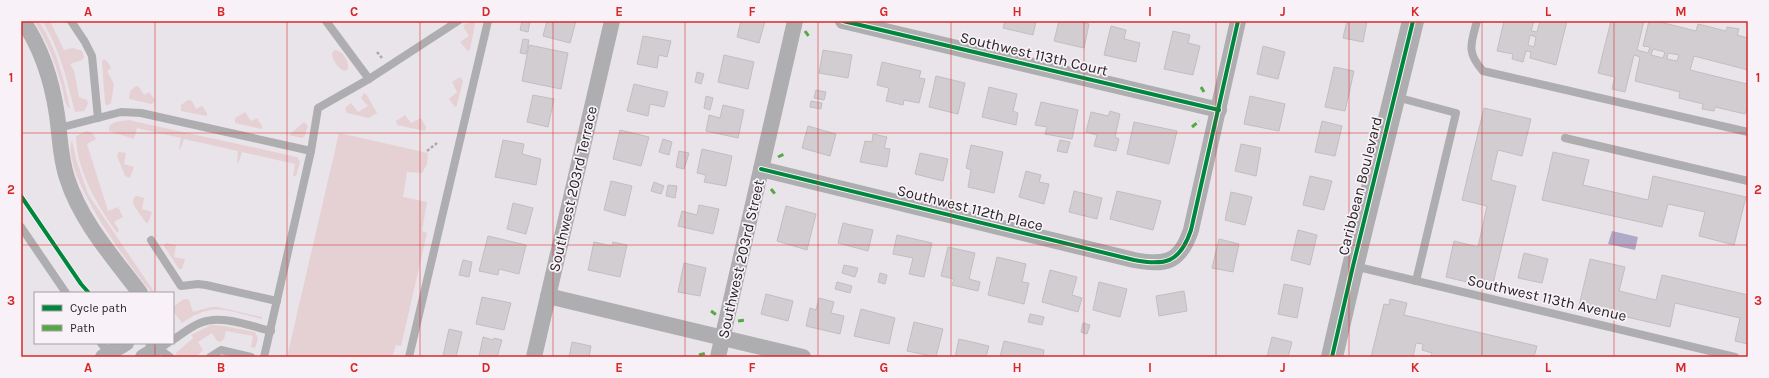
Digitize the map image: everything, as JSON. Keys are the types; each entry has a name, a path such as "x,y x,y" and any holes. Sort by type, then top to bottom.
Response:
{"street":[{"path":"23,21 42,54 48,71 59,128 61,154 66,176 83,216 139,292"},
{"name":"Southwest 203rd Terrace","path":"534,357 612,21"},
{"name":"Southwest 203rd Street","path":"718,357 795,21"},
{"name":"Southwest 113th Court","path":"843,21 1218,110"},
{"path":"1218,110 1238,21"},
{"name":"Caribbean Boulevard","path":"1332,357 1413,21"},
{"name":"Southwest 112th Place","path":"761,169 1134,260 1156,263 1173,259 1184,247 1191,230 1218,110"},
{"path":"548,296 803,357"},
{"path":"106,353 124,344"}],"lane":[{"path":"71,21 86,42 92,56 98,118"},
{"path":"326,21 369,79"},
{"path":"264,357 311,151 318,108 369,79 458,21"},
{"path":"409,357 488,21"},
{"path":"1477,21 1471,52 1475,62 1483,71 1748,132"},
{"path":"1394,97 1456,113 1416,281"},
{"path":"59,128 121,112 141,112 311,151"},
{"path":"1566,138 1748,181"},
{"path":"21,228 65,292"},
{"path":"151,240 181,286 198,284 206,285 277,301"},
{"name":"Southwest 113th Avenue","path":"1353,266 1735,357"},
{"path":"174,339 200,323 210,320 222,320 270,331"},
{"path":"152,350 166,344"},
{"path":"152,350 170,357"},
{"path":"210,357 221,350 251,357"}],"path":[{"path":"427,151 437,142"}],"shaded area":[{"path":"34,21 39,21 55,53 70,109 65,101 63,90 51,54"},
{"path":"42,21 50,21 64,50 73,48 82,51 84,57 82,60 70,64 74,71 79,97 87,100 88,104 84,111 75,112 58,53 54,42"},
{"path":"471,21 475,21 475,23 470,50 468,51 460,42 469,36 463,26"},
{"path":"335,50 341,52 346,60 348,69 345,71 338,67 332,56 332,53"},
{"path":"104,59 111,68 107,71 114,84 111,103 107,106 105,103 102,62"},
{"path":"460,77 463,81 457,105 455,107 449,99 457,92 452,82"},
{"path":"136,86 139,87 144,95 149,92 155,100 152,104 129,99 130,91"},
{"path":"364,93 377,113 369,118 347,113 345,108 351,103 358,112 368,106 361,98"},
{"path":"188,100 192,101 196,109 202,106 207,113 207,116 181,111 181,105"},
{"path":"245,112 251,121 257,118 262,126 262,129 235,123 235,118"},
{"path":"405,115 411,123 421,118 426,127 425,131 397,125 396,121"},
{"path":"128,120 297,157 300,162 296,176 293,176 295,164 242,152 239,162 237,163 238,151 184,139 180,150 181,138 137,128 134,139 109,131 110,125"},
{"path":"304,122 308,126 304,137 302,138 289,135"},
{"path":"87,131 93,134 96,139 87,144 108,211 118,207 123,217 114,222 119,230 117,233 102,211 89,187 80,162 76,136"},
{"path":"339,133 428,153 427,164 422,173 407,172 403,197 427,202 422,231 427,233 401,346 396,345 392,357 287,357"},
{"path":"72,140 76,159 88,194 154,292 151,292 129,263 99,219 76,174 71,155"},
{"path":"119,152 126,153 124,164 134,167 130,178 125,176 117,156"},
{"path":"137,196 144,198 142,209 152,212 148,223 146,223 133,204 134,197"},
{"path":"1612,231 1638,237 1635,250 1608,244"},
{"path":"166,243 176,245 174,257 185,259 182,269 179,269 164,246"},
{"path":"184,299 189,300 193,312 211,307 218,307 262,317 262,319 216,309 199,313 182,323 174,312 174,306"},
{"path":"211,325 255,332 258,338 255,348 251,347 253,336 226,331 224,339 220,342 217,341 212,333 198,342 203,350 196,357 178,357 175,354 193,338 191,335"}],"building":[{"path":"522,21 530,22 528,32 520,30"},
{"path":"547,21 576,21 570,43 543,36"},
{"path":"741,21 765,21 759,43 737,37"},
{"path":"1005,21 1036,21 1033,35 1003,28"},
{"path":"1059,21 1082,21 1089,24 1084,48 1054,41"},
{"path":"1347,21 1367,21 1363,42 1343,38"},
{"path":"1504,21 1534,21 1531,31 1537,32 1540,21 1567,21 1556,65 1530,58 1531,52 1526,51 1523,62 1512,59 1513,54 1497,51","holes":["1530,35 1536,37 1534,47 1528,45"]},
{"path":"1611,21 1644,21 1637,50 1648,53 1650,47 1643,46 1649,21 1656,21 1696,31 1698,24 1726,31 1727,27 1739,29 1737,35 1748,38 1748,70 1694,56 1690,70 1747,84 1748,80 1748,108 1745,114 1715,107 1714,111 1702,109 1703,104 1679,98 1680,92 1635,81 1640,57 1634,55 1625,92 1612,89 1615,77 1598,73","holes":["1653,49 1665,52 1663,58 1651,55","1668,53 1679,55 1677,61 1667,59"]},
{"path":"1111,26 1126,30 1124,39 1140,43 1136,62 1104,55"},
{"path":"1173,31 1190,35 1188,43 1200,46 1193,75 1164,69"},
{"path":"643,36 671,41 667,57 659,55 657,68 637,64"},
{"path":"523,39 529,40 526,54 520,53"},
{"path":"529,45 568,53 561,89 522,81"},
{"path":"1263,46 1285,52 1278,79 1257,74"},
{"path":"823,50 852,55 848,78 819,73"},
{"path":"724,55 754,62 748,89 718,82"},
{"path":"882,62 921,71 919,78 925,79 919,103 904,100 903,105 886,101 889,88 877,85"},
{"path":"1334,67 1354,71 1345,111 1325,107"},
{"path":"697,72 704,74 701,84 695,82"},
{"path":"936,76 965,83 958,114 929,107"},
{"path":"634,84 668,92 664,107 650,104 648,116 627,111"},
{"path":"989,87 1017,94 1013,111 1018,113 1016,125 982,117"},
{"path":"816,90 826,92 824,100 814,98"},
{"path":"533,95 554,99 548,127 527,122"},
{"path":"706,96 713,98 710,110 704,108"},
{"path":"1250,96 1285,104 1279,131 1244,124"},
{"path":"811,101 822,103 821,109 810,107"},
{"path":"1041,102 1078,110 1072,139 1045,134 1047,127 1035,125"},
{"path":"723,105 744,110 738,138 706,131 709,115 720,118"},
{"path":"1484,108 1531,119 1522,156 1498,150 1491,180 1516,186 1492,288 1446,277 1454,241 1478,247 1487,206 1462,200"},
{"path":"1110,111 1120,114 1115,137 1119,139 1116,151 1094,146 1097,135 1086,132 1091,112 1108,116"},
{"path":"1322,121 1342,126 1335,156 1315,152"},
{"path":"1134,122 1177,131 1169,164 1127,154"},
{"path":"808,126 836,134 830,156 802,148"},
{"path":"620,130 649,137 641,166 613,159"},
{"path":"873,134 887,137 884,148 890,149 887,167 860,162 865,141 872,142"},
{"path":"663,139 672,142 669,155 659,152"},
{"path":"503,140 524,144 522,154 541,159 536,185 495,177"},
{"path":"1060,140 1070,142 1067,153 1057,151"},
{"path":"1241,144 1261,148 1256,176 1235,171"},
{"path":"971,145 1003,152 994,193 968,187 971,170 966,168"},
{"path":"702,149 732,156 726,186 704,182 706,175 697,173"},
{"path":"679,151 689,153 684,169 676,167"},
{"path":"1553,152 1589,160 1583,185 1648,200 1653,176 1746,197 1734,245 1699,236 1705,212 1668,204 1662,227 1542,200"},
{"path":"920,153 948,159 943,181 915,174"},
{"path":"1026,171 1041,175 1039,182 1049,184 1044,204 1019,197"},
{"path":"1310,176 1332,181 1324,210 1303,205"},
{"path":"611,181 632,186 625,216 604,210"},
{"path":"654,182 664,186 661,194 651,191"},
{"path":"668,185 677,186 675,198 666,196"},
{"path":"1074,191 1102,198 1097,219 1069,212"},
{"path":"1117,191 1161,201 1153,230 1110,219"},
{"path":"1231,192 1252,197 1245,225 1225,220"},
{"path":"513,203 533,208 526,234 507,229"},
{"path":"699,205 719,209 713,234 678,226 682,211 697,215"},
{"path":"786,206 816,214 807,250 777,241"},
{"path":"843,223 873,230 868,251 838,243"},
{"path":"1298,230 1317,235 1310,265 1291,260"},
{"path":"897,235 932,243 924,277 909,274 913,258 893,254"},
{"path":"488,236 526,245 519,274 499,269 498,275 479,271"},
{"path":"1219,239 1239,244 1233,272 1212,268"},
{"path":"594,242 612,246 613,242 627,245 620,277 588,270"},
{"path":"948,247 975,253 969,279 980,282 978,291 952,285 954,279 941,276"},
{"path":"1524,253 1548,259 1542,283 1518,278"},
{"path":"997,257 1026,264 1022,282 1029,283 1024,304 988,295"},
{"path":"1590,259 1625,267 1619,291 1656,300 1662,275 1748,295 1748,344 1735,341 1740,318 1675,303 1670,327 1579,306"},
{"path":"463,260 472,262 469,277 459,275"},
{"path":"684,263 706,268 700,296 678,292"},
{"path":"844,265 858,268 855,277 842,273"},
{"path":"1050,270 1077,277 1072,295 1082,298 1078,312 1042,302"},
{"path":"880,273 887,275 885,284 878,282"},
{"path":"837,282 852,286 850,293 835,289"},
{"path":"1099,282 1127,289 1120,317 1093,310"},
{"path":"1284,284 1303,288 1297,318 1278,314"},
{"path":"1184,291 1187,311 1159,316 1156,296"},
{"path":"766,294 793,301 788,321 761,314"},
{"path":"482,297 511,303 504,330 476,324"},
{"path":"819,298 834,302 831,313 844,316 840,334 806,326 810,308 816,310"},
{"path":"1390,299 1407,303 1404,315 1537,346 1534,357 1431,357 1432,353 1422,350 1423,344 1416,343 1413,357 1371,357 1384,304 1389,305"},
{"path":"861,309 895,318 889,344 854,336"},
{"path":"1030,314 1044,317 1042,325 1028,322"},
{"path":"914,322 943,329 936,357 907,351"},
{"path":"1083,323 1090,325 1087,334 1081,332"},
{"path":"449,329 462,332 456,357 443,356"},
{"path":"483,337 493,340 494,338 502,340 497,357 479,357"},
{"path":"1272,337 1292,342 1288,357 1267,357"},
{"path":"959,339 989,346 986,357 955,357"},
{"path":"1004,341 1044,350 1043,357 1000,357"},
{"path":"572,342 591,346 589,357 569,357"}],"marked path":[{"path":"805,31 810,38"},
{"path":"1201,87 1204,92"},
{"path":"1192,127 1199,121"},
{"path":"778,157 784,154"},
{"path":"771,189 775,194"},
{"path":"711,311 718,316"},
{"path":"738,321 745,320"},
{"path":"699,355 707,353"}],"cycle path":[{"path":"843,21 1219,110"},
{"path":"761,169 1134,260 1145,262 1163,262 1170,260 1182,249 1191,230 1238,21"},
{"path":"1332,357 1413,21"},
{"path":"21,196 81,284 88,292"}]}
